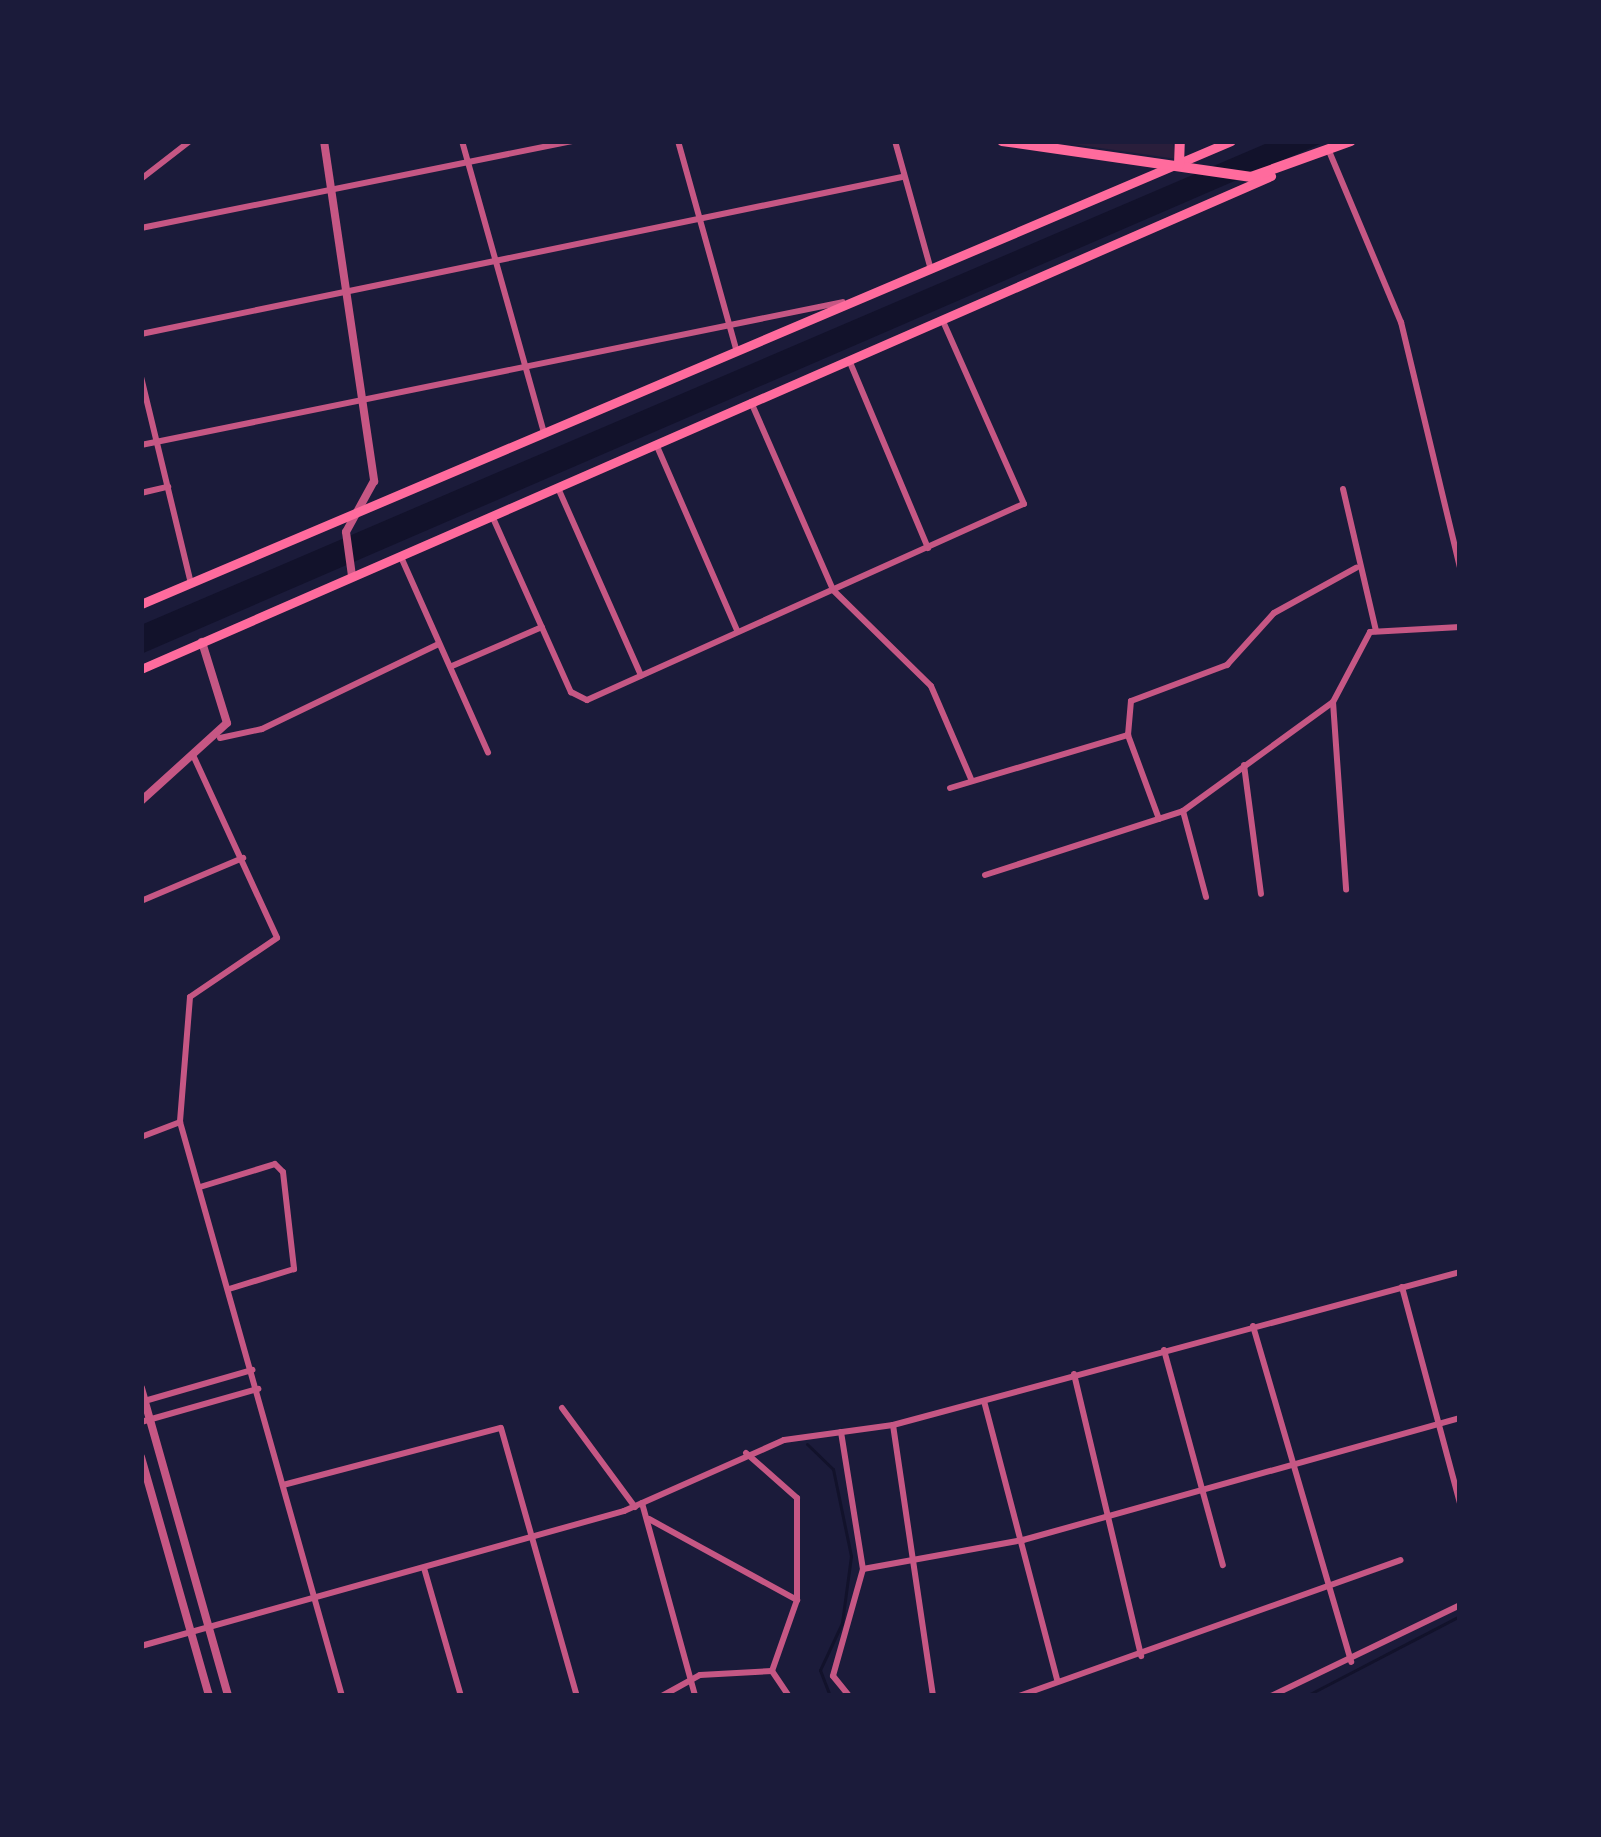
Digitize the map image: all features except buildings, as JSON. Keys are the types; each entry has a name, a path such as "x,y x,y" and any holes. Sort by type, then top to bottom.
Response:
{"highway":[{"path":"1002,141 1251,177 1271,176 1351,141"},
{"path":"1180,141 1185,167"}],"main road":[{"path":"141,604 1185,167 1231,141"},
{"path":"141,669 351,572 401,557 493,518 1271,176"}],"street":[{"path":"141,179 190,141"},
{"path":"324,141 374,481 346,532 351,572"},
{"path":"462,141 545,435"},
{"path":"141,228 573,141"},
{"path":"678,141 737,352"},
{"path":"895,141 931,270"},
{"path":"1329,151 1401,322 1460,567"},
{"path":"141,334 902,177"},
{"path":"141,446 865,298"},
{"path":"493,518 572,692 586,700 1024,504 943,321"},
{"path":"849,360 928,548"},
{"path":"141,377 191,583"},
{"path":"751,401 832,590 931,686 972,782"},
{"path":"656,444 737,630"},
{"path":"141,494 169,487"},
{"path":"558,488 641,675"},
{"path":"985,874 1183,811 1333,702 1376,631 1355,568 1343,489"},
{"path":"324,526 346,532"},
{"path":"401,557 488,752"},
{"path":"1159,820 1128,735 1131,701 1227,665 1274,614 1355,568"},
{"path":"452,666 542,626"},
{"path":"1376,631 1460,627"},
{"path":"202,641 229,704 220,737"},
{"path":"141,801 220,737 262,729 439,644"},
{"path":"1333,702 1346,890"},
{"path":"950,788 1128,735"},
{"path":"193,755 276,928 269,950 190,997 180,1122 342,1696"},
{"path":"1244,765 1261,894"},
{"path":"1183,811 1206,897"},
{"path":"141,901 243,858"},
{"path":"141,1137 180,1122"},
{"path":"200,1186 275,1164 283,1172 294,1269 230,1289"},
{"path":"141,1646 639,1505 746,1454 893,1425 1460,1271"},
{"path":"1402,1287 1460,1504"},
{"path":"1253,1326 1351,1662"},
{"path":"1164,1350 1222,1565"},
{"path":"143,1402 252,1370"},
{"path":"1074,1374 1112,1514 1142,1656"},
{"path":"141,1388 146,1421 228,1696"},
{"path":"146,1421 258,1389"},
{"path":"984,1401 1057,1680"},
{"path":"562,1408 647,1519 695,1696"},
{"path":"863,1569 1023,1540 1460,1418"},
{"path":"893,1425 920,1561 932,1696"},
{"path":"284,1485 501,1428 577,1696"},
{"path":"842,1432 863,1569 833,1676 849,1696"},
{"path":"746,1454 795,1491 797,1600 772,1671"},
{"path":"141,1457 209,1696"},
{"path":"647,1519 797,1600"},
{"path":"1019,1696 1038,1694 1057,1680 1142,1656 1401,1560"},
{"path":"424,1568 461,1696"},
{"path":"1271,1696 1351,1662 1460,1605"},
{"path":"662,1696 690,1678 772,1671"},
{"path":"772,1671 789,1696"}],"shaded area":[{"path":"1052,141 1172,141 1177,159"},
{"path":"1272,141 1327,141 141,654 141,625"}],"waterway":[{"path":"807,1444 833,1469 851,1556 842,1623 820,1670 830,1696"},
{"path":"1306,1696 1460,1616"}]}
